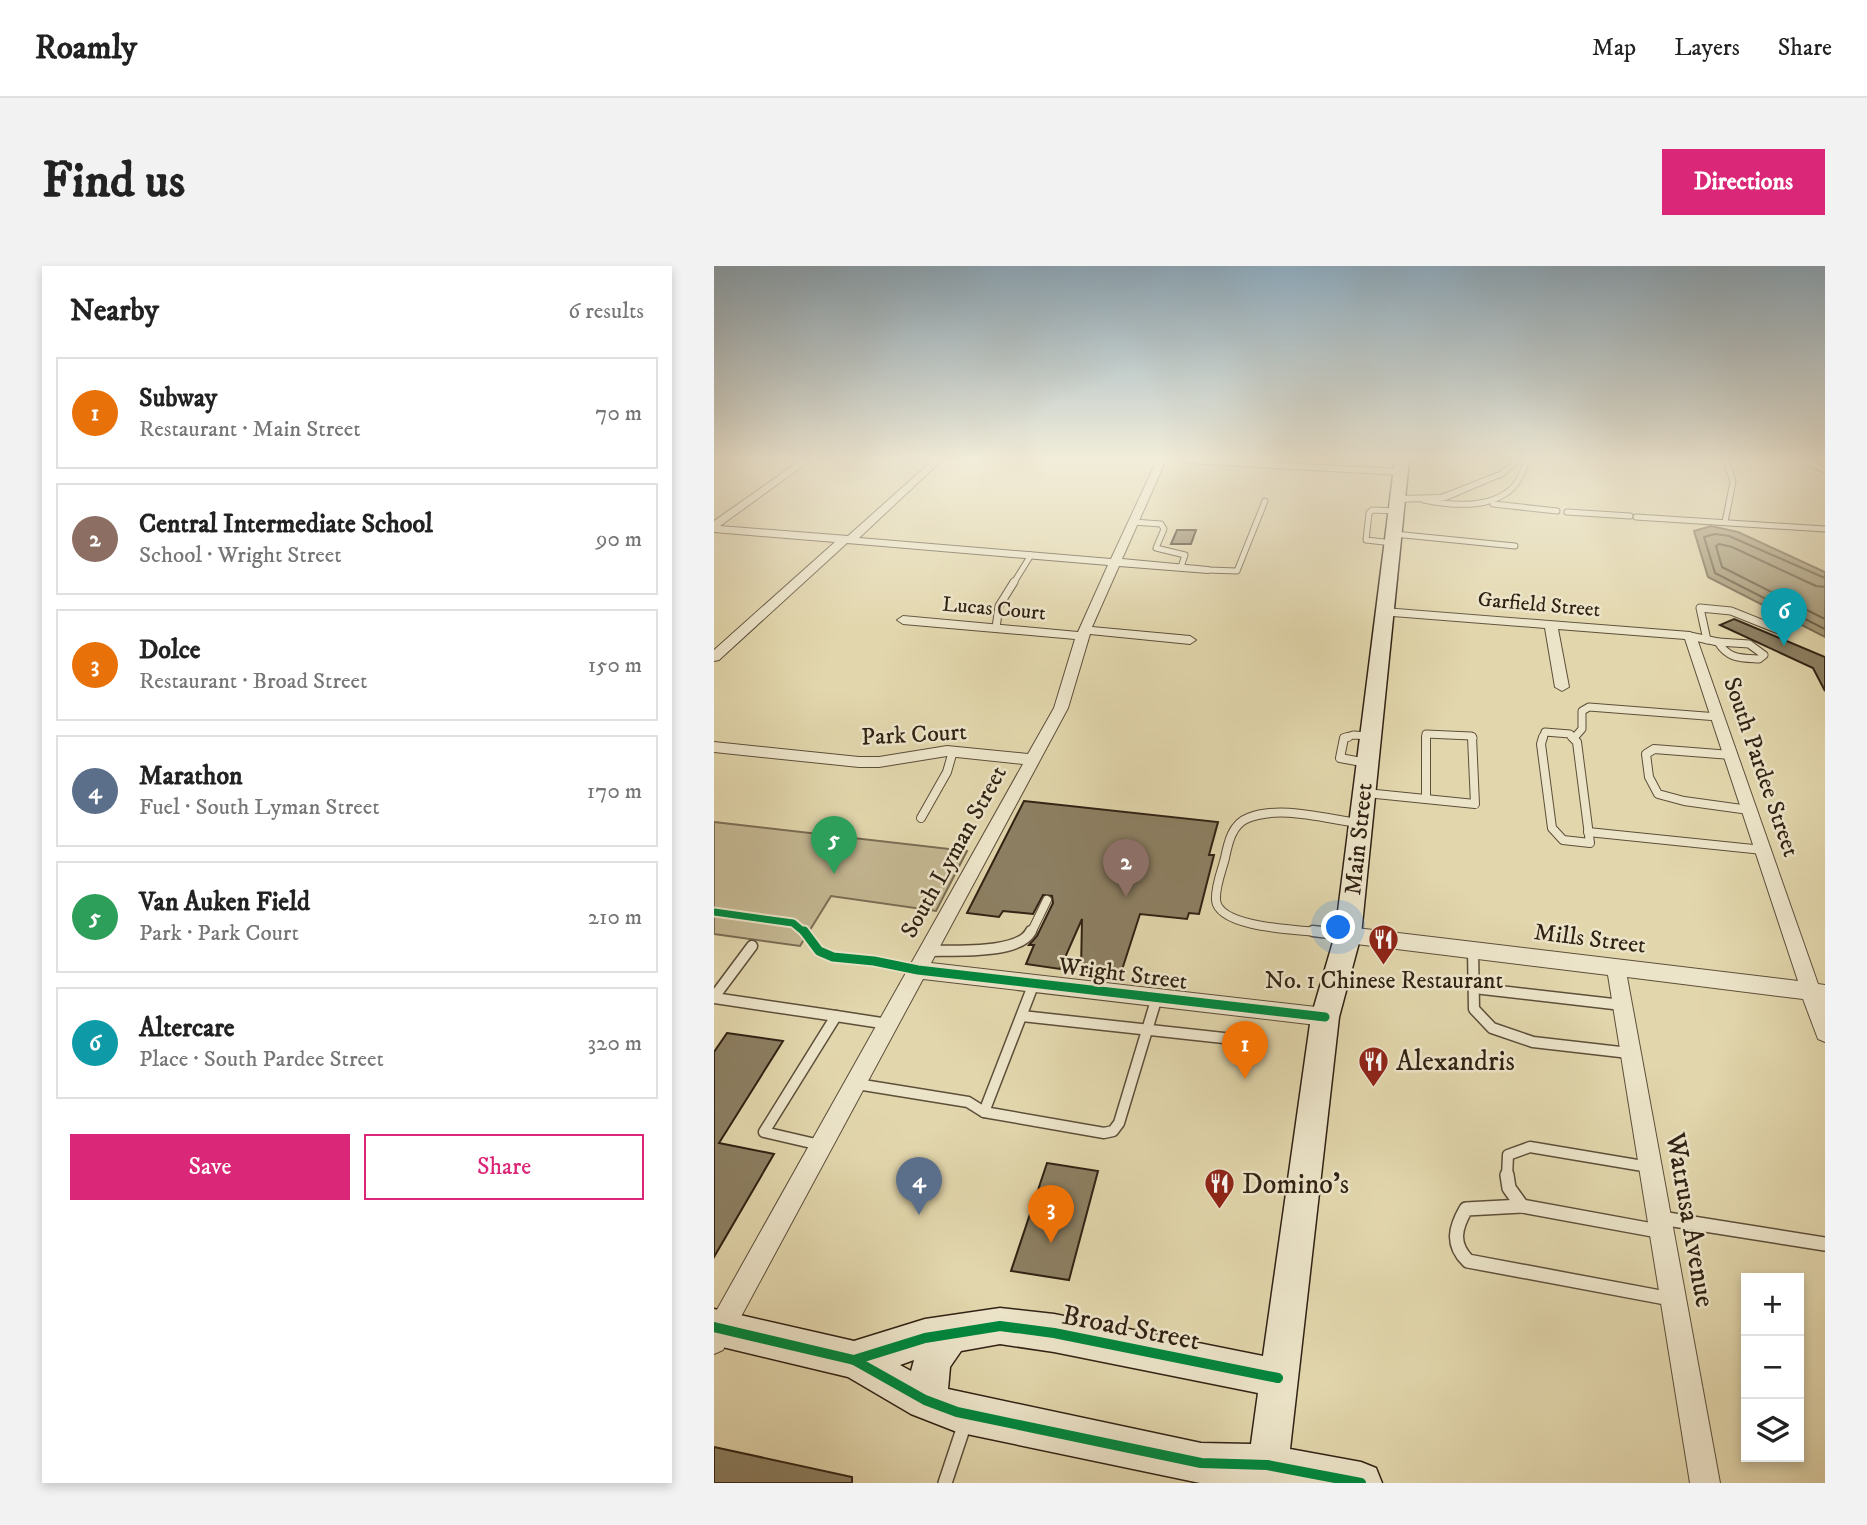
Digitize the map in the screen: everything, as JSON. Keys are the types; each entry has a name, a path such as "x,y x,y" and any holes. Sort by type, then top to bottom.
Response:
{"main road":[{"name":"Main Street","path":"1266,1474 1325,1017 1348,935 1397,517"},
{"name":"Broad Street","path":"854,1360 925,1338 1000,1326 1278,1378"},
{"path":"716,1332 854,1360 930,1402 968,1414 1201,1463 1266,1474 1362,1483"},
{"path":"930,1402 927,1380 930,1365 937,1350 951,1334"}],"street":[{"path":"714,528 729,517"},
{"path":"714,657 872,517"},
{"name":"South Lyman Street","path":"716,1332 1061,708 1083,633 1135,517"},
{"path":"714,528 1208,570"},
{"name":"Garfield Street","path":"1384,612 1699,638"},
{"name":"Lucas Court","path":"903,621 1190,640"},
{"path":"1551,625 1562,687"},
{"name":"South Pardee Street","path":"1699,638 1718,717 1763,850 1818,992 1825,1033"},
{"name":"Park Court","path":"714,747 859,762 953,751 1033,760"},
{"name":"Mills Street","path":"1348,935 1818,992"},
{"name":"Watrusa Avenue","path":"1616,967 1705,1483"},
{"name":"Wright Street","path":"918,970 1325,1017"}],"lane":[{"path":"1208,570 1237,571 1259,517"},
{"path":"1368,517 1366,540 1394,538 1515,546"},
{"path":"1630,517 1825,529"},
{"path":"1725,522 1726,517"},
{"path":"1133,522 1161,524 1164,530 1156,548 1185,555 1181,567"},
{"path":"996,628 999,606 1031,555"},
{"path":"1718,642 1723,652 1732,657 1759,659 1764,654 1749,644 1699,638 1700,608 1731,611 1786,633"},
{"path":"1574,737 1582,729 1582,711 1589,707 1718,717"},
{"path":"1364,793 1475,804 1473,738 1426,734 1426,799"},
{"path":"1543,734 1570,734 1574,737 1590,843 1563,840 1552,828 1550,818 1543,734"},
{"path":"1367,763 1340,758 1344,738 1353,735 1370,736"},
{"path":"1731,755 1654,749 1646,754 1649,777 1658,794 1749,810"},
{"path":"921,818 947,772 953,751"},
{"path":"1348,935 1239,922 1225,917 1218,909 1216,899 1235,827 1247,817 1265,813 1361,823"},
{"path":"1588,832 1763,850"},
{"path":"928,951 1009,947 1028,938 1047,900"},
{"path":"752,946 714,997 888,1024"},
{"path":"1473,950 1474,1009 1492,1028 1533,1042 1631,1054"},
{"path":"984,1112 1034,983"},
{"path":"1474,988 1623,1005"},
{"path":"855,1083 968,1102 984,1112 1104,1133 1113,1130 1119,1123 1157,997"},
{"path":"821,1145 764,1132 836,1016"},
{"path":"1022,1016 1147,1032 1242,1040"},
{"path":"1522,1206 1508,1193 1508,1154 1530,1147 1651,1167"},
{"path":"1673,1299 1468,1261 1459,1254 1455,1242 1458,1223 1466,1209 1522,1206 1825,1244"},
{"path":"945,1483 968,1414"}],"shaded area":[{"path":"714,822 967,851 936,911 831,896 800,946 714,934"}],"water":[{"path":"1711,526 1738,532 1825,572 1825,637 1708,577 1694,531"}],"building":[{"path":"1177,530 1196,530 1191,544 1171,544"},
{"path":"1734,619 1825,657 1825,691 1813,668 1720,625"},
{"path":"1024,801 1218,822 1209,855 1214,855 1199,914 1189,913 1187,919 1140,914 1120,976 1081,971 1082,919 1060,969 1026,964 1034,945 1029,945 1037,936 1053,903 1052,896 1043,895 1033,914 1003,911 999,917 967,913"},
{"path":"727,1033 783,1041 719,1143 774,1154 714,1257 714,1052"},
{"path":"1047,1163 1098,1171 1069,1280 1011,1271"},
{"path":"714,1447 852,1477 852,1483 714,1483"}],"cycle path":[{"path":"714,912 793,923 802,929 819,951 833,957 874,961 918,970 1325,1017"},
{"path":"854,1360 925,1338 1000,1326 1054,1333 1278,1378"},
{"path":"714,1327 854,1360 925,1400 957,1412 1201,1463 1267,1465 1361,1483"}],"place":[{"name":"Altercare","path":"1784,646"},
{"name":"Van Auken Field","path":"834,874"},
{"name":"Central Intermediate School","path":"1126,897"},
{"name":"No. 1 Chinese Restaurant","path":"1384,966"},
{"name":"Subway","path":"1245,1079"},
{"name":"Alexandris","path":"1373,1088"},
{"name":"Domino's","path":"1219,1211"},
{"name":"Marathon","path":"919,1215"},
{"name":"Dolce","path":"1051,1243"}]}
